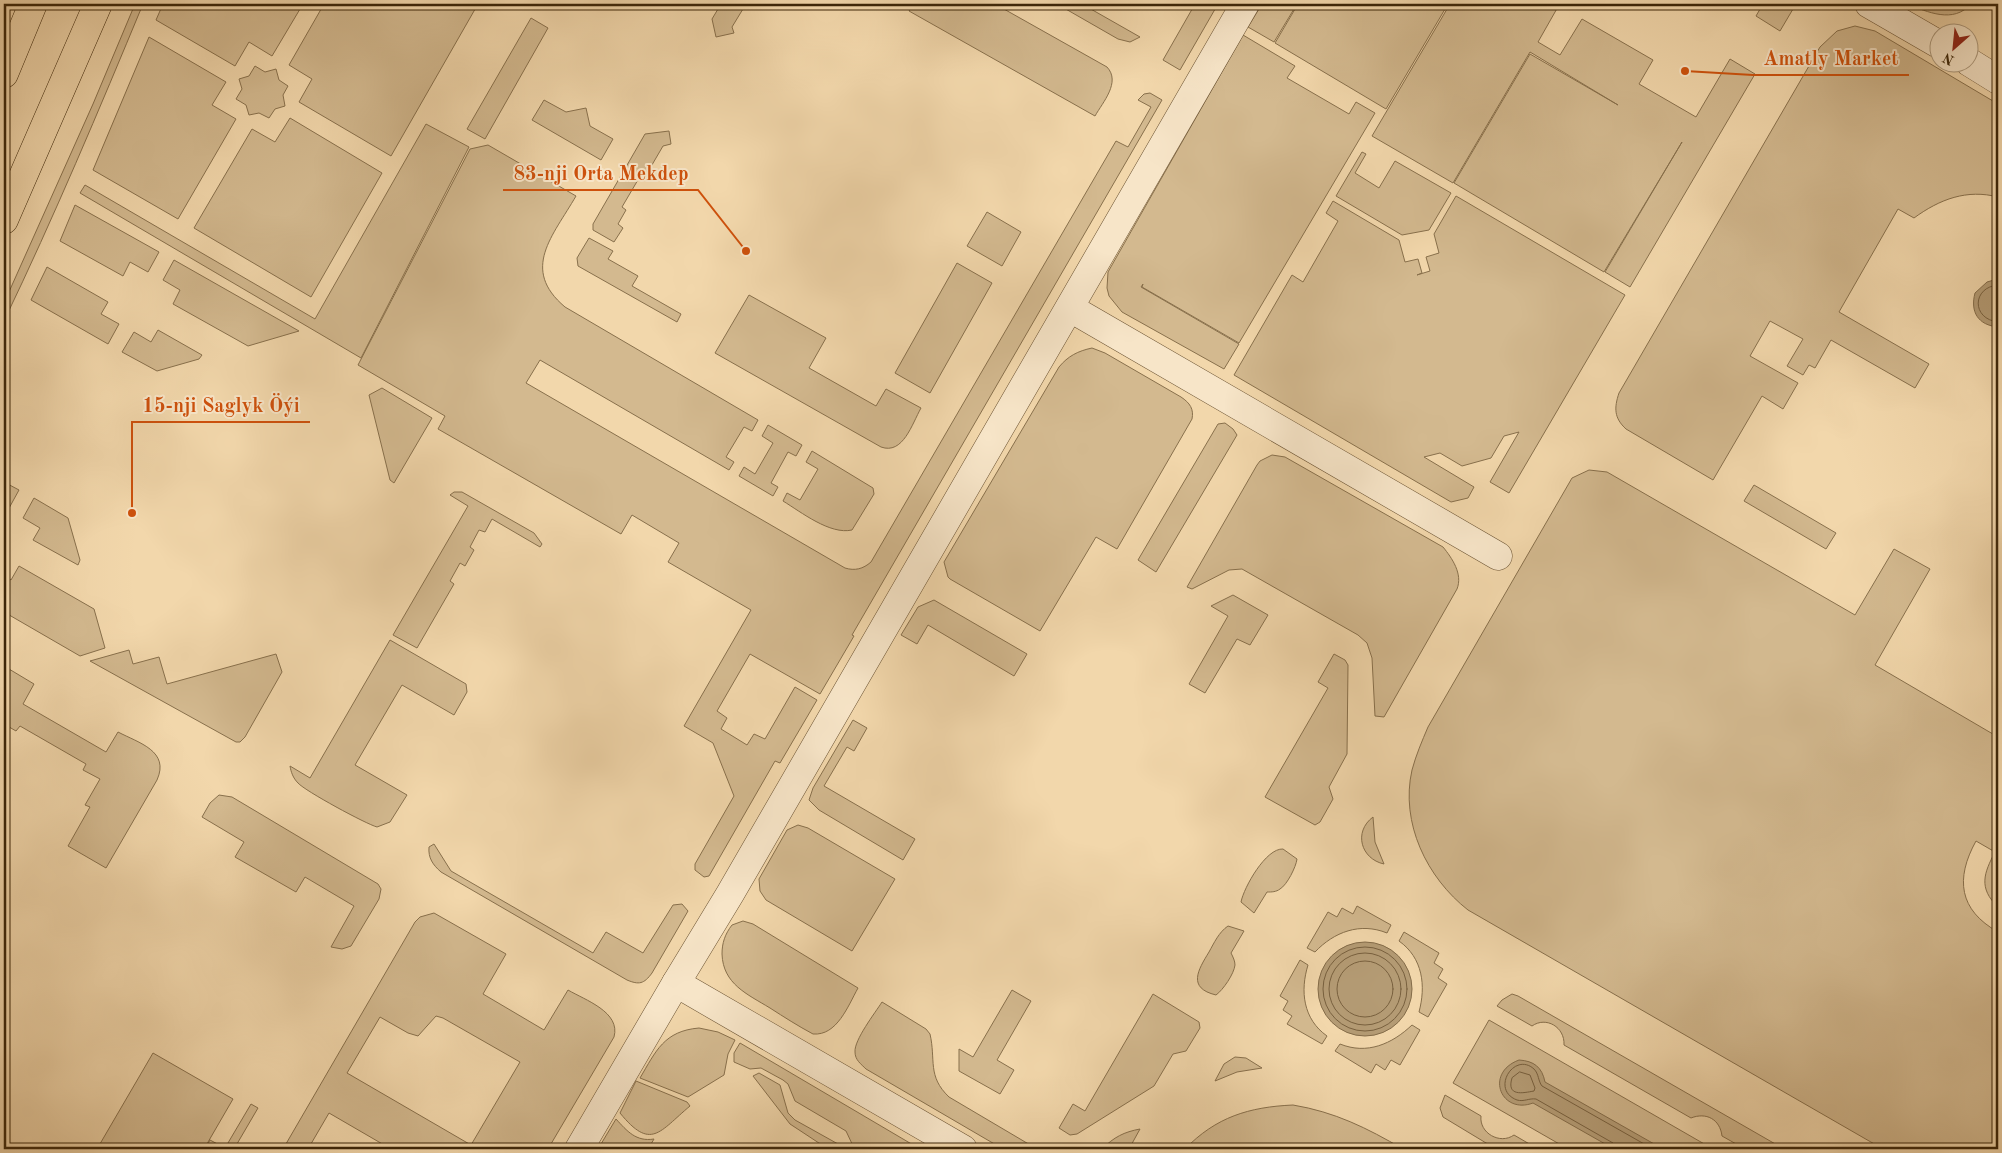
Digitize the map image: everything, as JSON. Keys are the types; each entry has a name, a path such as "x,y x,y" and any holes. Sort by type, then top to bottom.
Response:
{"main road":[{"path":"4,74 33,4"},
{"path":"4,220 98,4"}],"street":[{"path":"579,1149 730,894 1245,4"},
{"path":"1869,4 1930,39"},
{"path":"1980,69 1998,80"},
{"path":"1070,308 1498,556"},
{"path":"676,983 963,1149"}],"shaded area":[{"path":"135,4 143,4 58,203 4,321 4,303 93,104"},
{"path":"163,4 303,4 272,56 249,42 235,66 156,20"},
{"path":"324,4 478,4 391,156 299,102 312,79 289,65"},
{"path":"721,4 746,4 732,27 734,33 716,37 712,19"},
{"path":"913,4 995,4 1107,67 1112,79 1109,92 1095,116 909,11"},
{"path":"1057,4 1082,4 1140,37 1130,42 1118,39"},
{"path":"1195,4 1218,4 1180,70 1163,60"},
{"path":"1262,4 1297,4 1274,42 1248,27"},
{"path":"1298,4 1448,4 1386,109 1275,43"},
{"path":"1450,4 1557,4 1559,5 1538,42 1560,55 1582,19 1653,60 1639,84 1696,117 1730,59 1755,74 1630,287 1605,272 1682,142 1604,272 1454,183 1530,54 1618,105 1530,52 1453,183 1372,136"},
{"path":"1763,4 1794,4 1780,31 1756,16"},
{"path":"1907,4 1971,4 1956,14 1948,15 1932,13"},
{"path":"531,18 548,28 485,139 467,129"},
{"path":"1855,26 1875,31 1930,64 1930,72 1944,72 1998,104 1998,197 1975,194 1954,197 1924,211 1914,218 1898,209 1839,312 1929,364 1915,388 1831,340 1815,368 1809,365 1803,375 1787,366 1803,339 1770,321 1750,356 1798,383 1783,409 1762,396 1713,480 1626,429 1617,417 1616,403 1619,393 1820,47 1837,31"},
{"path":"1243,35 1295,66 1287,78 1349,114 1356,102 1375,113 1239,343 1142,287 1143,284 1141,287 1239,344 1224,369 1122,312 1109,296 1107,288 1108,272"},
{"path":"149,37 226,82 212,105 236,119 178,219 93,170"},
{"path":"255,66 265,72 276,69 279,80 288,86 283,95 285,106 275,109 269,118 259,113 249,115 246,105 236,99 242,89 239,79 249,76"},
{"path":"1150,93 1162,100 852,635 854,636 820,694 750,654 717,711 727,718 721,729 747,745 754,734 765,739 795,687 817,700 780,763 775,761 709,876 704,877 695,870 695,864 734,796 713,743 684,726 751,610 668,562 679,543 632,515 621,534 438,429 445,416 358,365 470,149 488,145 576,196 551,239 545,252 543,266 544,279 552,293 565,307 758,420 752,431 744,427 726,457 734,462 729,470 540,360 526,383 845,568 856,569 862,568 871,562 1116,141 1128,147 1151,107 1138,100 1144,94"},
{"path":"544,100 566,112 586,108 590,126 613,139 601,160 532,120"},
{"path":"290,118 382,173 311,297 194,228 252,129 275,142"},
{"path":"426,124 469,147 361,358 80,193 85,185 315,319"},
{"path":"669,131 671,144 663,146 649,170 642,173 622,207 626,210 618,224 623,228 614,242 593,230 593,224 645,134"},
{"path":"1362,152 1366,154 1355,173 1379,188 1395,161 1451,193 1429,230 1402,235 1336,196"},
{"path":"1456,196 1625,295 1509,493 1490,482 1519,432 1504,436 1491,458 1462,466 1440,453 1424,457 1474,487 1468,498 1451,502 1234,375 1292,275 1303,282 1338,221 1326,213 1333,201 1399,240 1405,262 1418,259 1422,273 1417,275 1430,271 1426,257 1439,253 1434,234"},
{"path":"75,205 159,252 148,272 130,262 123,276 60,241"},
{"path":"987,212 1021,232 1002,266 967,246"},
{"path":"589,238 613,251 608,259 638,276 632,286 681,314 677,322 578,266 577,258"},
{"path":"174,260 299,331 248,346 173,304 180,290 163,280"},
{"path":"957,263 992,283 930,393 895,373"},
{"path":"47,267 108,302 101,314 119,324 108,344 31,300"},
{"path":"749,295 826,338 809,368 876,406 886,389 921,408 901,442 895,447 881,447 715,353"},
{"path":"158,330 202,355 199,359 157,371 122,352 134,332 151,342"},
{"path":"1092,348 1105,353 1181,397 1191,406 1192,419 1117,549 1096,537 1040,631 950,579 944,562 1059,367 1074,354"},
{"path":"382,388 432,418 394,483 390,480 369,395"},
{"path":"1225,423 1237,435 1156,572 1138,560 1218,424"},
{"path":"768,425 802,445 796,456 788,452 771,483 778,487 773,496 739,476 744,467 755,474 773,443 762,436"},
{"path":"812,451 873,488 874,494 852,530 843,531 825,526 783,501 787,493 800,500 818,469 806,462"},
{"path":"1272,455 1285,457 1443,547 1456,566 1459,578 1457,589 1384,717 1375,716 1372,658 1367,643 1358,635 1242,569 1229,570 1192,589 1187,587 1257,465 1260,461"},
{"path":"1589,470 1607,472 1855,615 1894,549 1930,569 1875,665 1998,737 1998,907 1985,887 1988,867 1995,852 1976,841 1969,855 1963,881 1968,904 1975,914 1998,932 1998,1149 1883,1149 1468,910 1453,897 1429,866 1420,848 1410,810 1409,790 1412,770 1421,743 1428,727 1572,478"},
{"path":"4,482 19,490 8,510 4,508"},
{"path":"1754,485 1836,533 1826,549 1744,501"},
{"path":"454,492 462,492 534,533 542,544 540,547 492,519 485,532 479,530 470,547 474,550 465,566 460,563 450,581 454,584 417,648 393,635 468,506 450,495"},
{"path":"34,498 68,518 80,560 78,565 33,540 40,528 23,518"},
{"path":"19,566 94,609 105,648 80,656 4,612 4,575 11,580"},
{"path":"1233,595 1268,615 1250,645 1237,639 1205,693 1189,684 1228,616 1211,606"},
{"path":"934,600 1027,654 1014,676 928,625 917,644 901,635 918,607"},
{"path":"390,640 466,684 467,692 454,715 402,685 355,765 407,795 390,822 377,827 336,807 303,787 295,779 290,766 310,778"},
{"path":"129,650 133,664 159,657 167,684 276,654 282,672 245,737 240,742 236,742 90,661"},
{"path":"1334,654 1345,660 1348,665 1347,754 1329,787 1333,799 1320,822 1315,825 1265,797 1328,688 1318,682"},
{"path":"4,666 34,684 23,704 106,752 118,732 143,744 156,755 160,770 157,780 106,868 68,846 90,807 85,805 100,779 83,770 86,764 20,726 16,731 4,724"},
{"path":"853,720 867,728 854,751 847,747 824,786 915,839 903,860 819,810 809,800 813,788"},
{"path":"219,795 232,797 378,884 381,889 379,899 351,946 342,949 331,947 354,906 305,877 296,892 235,857 244,842 202,817 210,803"},
{"path":"1373,817 1375,842 1384,864 1370,857 1362,844 1363,830"},
{"path":"798,825 808,828 895,879 852,951 766,900 760,891 759,879 787,830"},
{"path":"434,844 451,871 593,953 606,932 643,953 673,905 682,904 688,911 652,973 644,981 635,983 441,872 433,864 429,855 429,847"},
{"path":"1283,849 1297,859 1293,871 1283,887 1267,892 1254,913 1241,902 1246,887 1263,861 1276,850"},
{"path":"1357,906 1391,925 1387,933 1377,930 1357,929 1339,934 1315,952 1307,948 1328,912 1337,917 1342,908 1353,914"},
{"path":"434,913 506,954 483,994 544,1030 568,990 600,1008 612,1021 615,1028 614,1037 548,1149 391,1149 329,1113 308,1149 283,1149 415,922 420,917","holes":["436,1016 443,1018 520,1062 471,1145 347,1073 380,1017 408,1033 418,1036"]},
{"path":"743,921 753,924 858,988 846,1011 835,1025 829,1030 813,1034 745,993 732,981 723,964 723,946 726,935 732,925"},
{"path":"1228,926 1244,931 1231,953 1235,964 1233,973 1225,986 1216,995 1201,988 1198,983 1199,972 1215,941"},
{"path":"1404,932 1439,953 1434,963 1443,969 1438,978 1447,984 1428,1017 1419,1012 1422,992 1421,973 1413,956 1399,941"},
{"path":"1300,960 1308,965 1304,994 1308,1013 1319,1029 1327,1036 1322,1044 1287,1024 1292,1016 1283,1010 1288,1001 1280,996"},
{"path":"1012,990 1031,1001 997,1060 1014,1070 1000,1094 959,1071 959,1049 973,1057"},
{"path":"1153,994 1199,1022 1200,1028 1186,1051 1173,1054 1154,1086 1077,1134 1070,1135 1059,1128 1073,1104 1085,1111"},
{"path":"1512,994 1784,1149 1745,1149 1722,1136 1718,1125 1711,1118 1697,1116 1691,1118 1564,1045 1561,1033 1554,1025 1543,1022 1532,1026 1497,1006 1502,1000"},
{"path":"882,1002 926,1029 930,1034 935,1075 942,1089 949,1097 1037,1149 1003,1149 866,1069 856,1057 856,1047 861,1034"},
{"path":"1489,1020 1713,1149 1568,1149 1453,1083"},
{"path":"1412,1025 1420,1030 1400,1065 1391,1060 1385,1070 1376,1064 1371,1073 1335,1051 1340,1044 1360,1048 1379,1046 1396,1038"},
{"path":"699,1028 718,1032 735,1040 728,1054 724,1075 688,1097 640,1078 656,1051 669,1038 677,1033"},
{"path":"740,1043 920,1149 854,1148 846,1131 795,1101 788,1084 783,1080 761,1068 750,1069 734,1062 734,1053"},
{"path":"153,1053 233,1099 204,1149 97,1149"},
{"path":"1235,1057 1246,1058 1262,1068 1237,1072 1215,1081 1224,1064"},
{"path":"759,1073 780,1085 788,1113 795,1120 847,1149 828,1149 790,1124 753,1076"},
{"path":"636,1081 687,1102 690,1106 655,1134 640,1132 620,1113"},
{"path":"1445,1095 1481,1116 1483,1128 1492,1136 1503,1139 1514,1135 1538,1149 1496,1149 1443,1117 1440,1108"},
{"path":"251,1104 258,1108 234,1149 205,1149 210,1140 225,1148"},
{"path":"1293,1105 1337,1116 1377,1134 1403,1149 1185,1149 1209,1129 1234,1116 1262,1108"},
{"path":"616,1119 632,1135 642,1139 654,1139 648,1149 598,1149"},
{"path":"1140,1129 1129,1149 1102,1149 1120,1136"}],"water":[{"path":"1998,280 1998,327 1985,324 1977,316 1974,306 1975,293 1987,282"},
{"path":"1365,942 1383,946 1398,956 1408,971 1412,989 1408,1007 1398,1022 1383,1032 1365,1036 1347,1032 1332,1022 1322,1007 1318,989 1322,971 1332,956 1347,946"},
{"path":"1519,1060 1533,1063 1542,1072 1545,1082 1663,1149 1614,1149 1533,1103 1522,1105 1512,1103 1505,1098 1501,1091 1500,1082 1502,1074 1508,1066"}],"place":[{"name":"Amatly Market","path":"1685,71"},
{"name":"83-nji Orta Mekdep","path":"746,251"},
{"name":"15-nji Saglyk Öýi","path":"132,513"}]}
